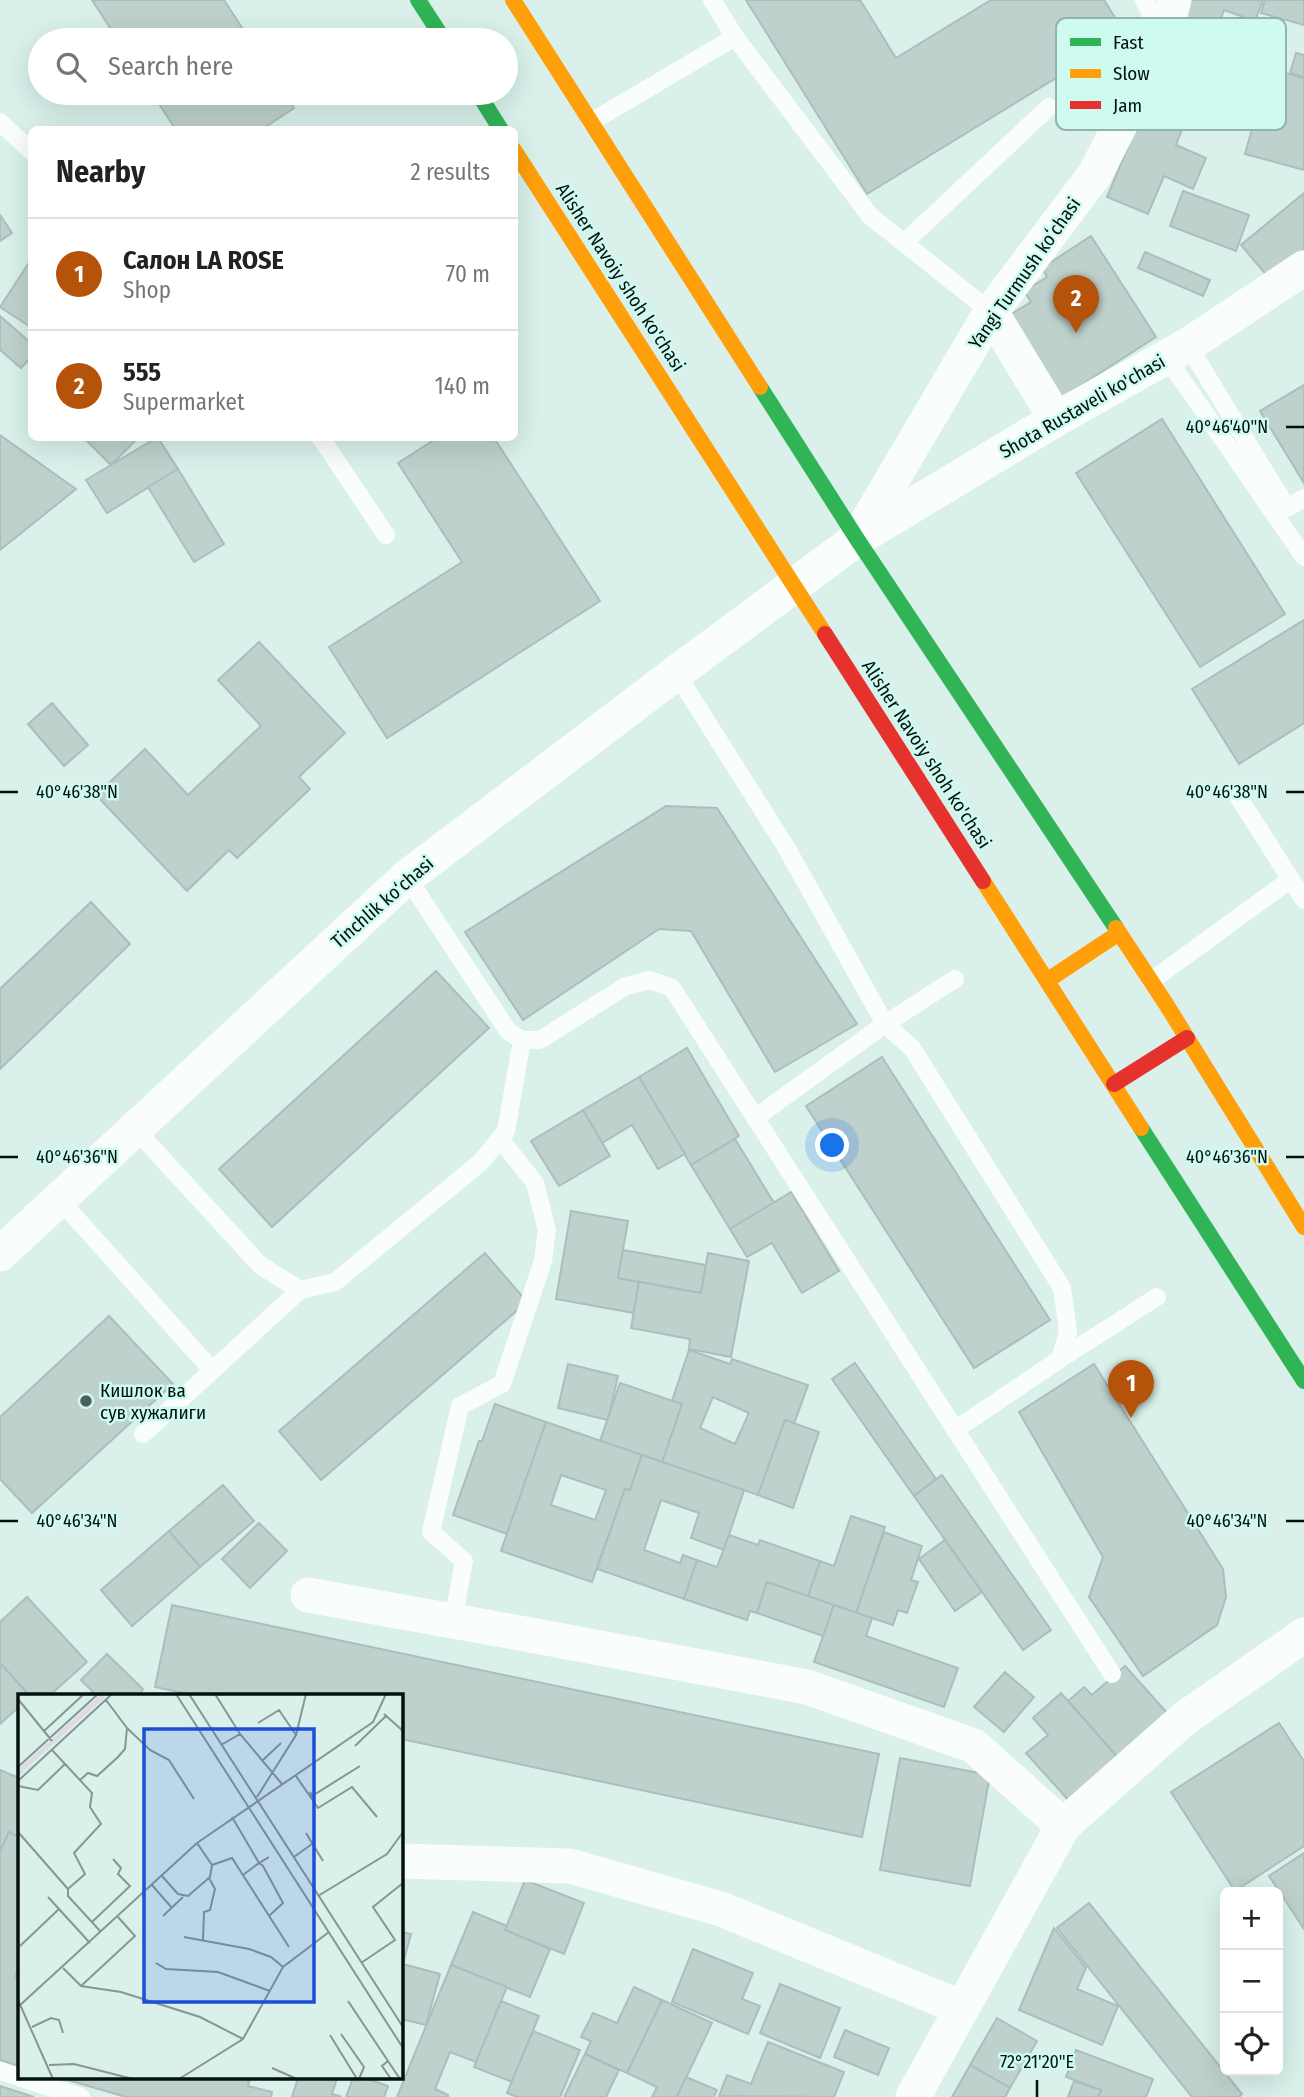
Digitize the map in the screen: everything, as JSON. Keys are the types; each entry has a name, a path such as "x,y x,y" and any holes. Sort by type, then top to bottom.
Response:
{"main road":[{"path":"418,0 436,28"},
{"path":"513,0 857,539 1188,1038 1304,1227"},
{"path":"485,105 499,126"},
{"name":"Alisher Navoiy shoh ko'chasi","path":"518,156 1304,1381"},
{"path":"1048,980 1119,933"},
{"path":"1114,1084 1188,1038"}],"street":[{"name":"Yangi Turmush koʻchasi","path":"1169,18 1174,0"},
{"name":"Yangi Turmush koʻchasi","path":"857,539 991,312 1095,174 1117,130"},
{"name":"Shota Rustaveli ko'chasi","path":"793,585 857,539 1056,419 1177,352 1304,268"},
{"path":"991,312 1056,419"},
{"name":"Tinchlik kо‘chasi","path":"0,1254 407,877 793,585"},
{"path":"308,1595 807,1687 974,1746 1063,1826"},
{"path":"913,2097 1063,1826 1185,1718 1304,1635"},
{"path":"402,1861 570,1866 721,1909 962,2008"}],"lane":[{"path":"712,0 735,37 870,216 991,312"},
{"path":"1144,0 1152,18"},
{"path":"591,122 735,37"},
{"path":"905,242 1049,107"},
{"path":"0,122 28,148"},
{"path":"1177,352 1287,509 1304,498"},
{"path":"1177,352 1304,557"},
{"path":"323,441 386,535"},
{"path":"676,673 786,846 885,1024 912,1048 1062,1288 1068,1332 1060,1359"},
{"path":"1239,798 1304,900"},
{"path":"407,877 508,1031 522,1040 540,1040 626,986 650,980 672,988 1112,1674"},
{"path":"1151,981 1291,879"},
{"path":"755,1118 885,1024 955,979"},
{"path":"143,1434 300,1290 335,1282 481,1162 506,1131 522,1040"},
{"path":"135,1129 260,1265 300,1290"},
{"path":"453,1621 464,1561 431,1532 460,1406 502,1384 543,1261 547,1230 535,1183 500,1139"},
{"path":"59,1199 212,1370"},
{"path":"956,1430 1157,1297"},
{"path":"0,2071 18,2077"},
{"path":"26,2080 81,2097"}],"building":[{"path":"92,0 224,0 242,28 110,28"},
{"path":"746,0 860,0 896,58 991,0 1104,0 1115,18 1056,18 1056,78 867,194"},
{"path":"1185,0 1263,0 1256,18 1247,18 1224,10 1221,18 1178,18"},
{"path":"1265,0 1304,0 1304,25 1261,13"},
{"path":"1296,53 1304,55 1304,77 1290,73"},
{"path":"1286,73 1304,78 1304,170 1245,154 1252,130 1286,130"},
{"path":"160,105 292,105 294,108 267,126 173,126"},
{"path":"1135,130 1182,130 1176,145 1206,158 1193,189 1164,176 1148,214 1107,197"},
{"path":"1183,191 1249,215 1236,251 1170,226"},
{"path":"1304,193 1304,258 1273,283 1241,245"},
{"path":"0,215 12,233 0,241"},
{"path":"1091,236 1156,337 1056,401 1003,319 1031,302 1024,291 1047,277 1042,268"},
{"path":"1145,252 1210,280 1203,296 1138,268"},
{"path":"28,264 28,325 0,307"},
{"path":"0,316 28,340 28,360 21,368 0,350"},
{"path":"1304,385 1304,483 1260,411"},
{"path":"1162,419 1285,614 1200,667 1076,473"},
{"path":"0,435 76,489 0,550"},
{"path":"87,441 135,441 111,465"},
{"path":"151,441 160,441 178,469 107,513 86,480"},
{"path":"432,441 496,441 600,601 387,738 329,647 462,562 398,463"},
{"path":"178,469 224,544 194,562 148,487"},
{"path":"1304,620 1304,723 1239,764 1192,689"},
{"path":"259,642 345,733 299,777 310,789 237,858 229,850 187,891 96,795 145,749 188,795 261,726 218,680"},
{"path":"52,703 88,745 64,766 28,724"},
{"path":"666,806 717,808 857,1024 775,1072 691,931 659,929 523,1020 465,932"},
{"path":"91,902 130,944 0,1069 0,989"},
{"path":"436,971 489,1028 272,1227 219,1169"},
{"path":"687,1048 739,1136 691,1165 639,1077"},
{"path":"882,1057 1050,1320 974,1368 806,1106"},
{"path":"639,1077 685,1154 658,1169 632,1125 602,1143 583,1110"},
{"path":"583,1110 610,1156 559,1186 531,1141"},
{"path":"735,1139 774,1203 730,1229 691,1165"},
{"path":"791,1192 839,1271 802,1293 772,1243 747,1257 730,1229"},
{"path":"571,1211 628,1221 618,1278 639,1282 634,1313 556,1299"},
{"path":"623,1250 706,1265 701,1293 618,1278"},
{"path":"485,1253 527,1302 321,1480 279,1431"},
{"path":"708,1253 749,1261 731,1357 689,1349 690,1339 631,1328 639,1282 701,1293"},
{"name":"Кишлок ва сув хужалиги","path":"109,1316 173,1384 32,1513 0,1479 0,1417"},
{"path":"689,1350 730,1364 732,1359 808,1385 794,1424 785,1420 758,1495 662,1462 682,1404 672,1401","holes":["713,1397 749,1413 735,1444 700,1428"]},
{"path":"855,1363 936,1479 914,1496 832,1379"},
{"path":"568,1364 618,1376 608,1420 558,1408"},
{"path":"1094,1364 1223,1569 1226,1597 1217,1625 1143,1676 1089,1597 1103,1557 1019,1412"},
{"path":"620,1383 682,1404 662,1462 600,1441"},
{"path":"495,1404 546,1422 507,1534 453,1515"},
{"path":"785,1420 819,1432 793,1508 758,1495"},
{"path":"546,1422 642,1455 630,1490 625,1489 592,1582 501,1551","holes":["561,1475 606,1490 595,1520 551,1505"]},
{"path":"642,1455 744,1490 724,1550 691,1538 699,1513 661,1500 644,1550 680,1563 683,1555 697,1560 684,1599 597,1569 625,1489 630,1490"},
{"path":"942,1475 1051,1630 1023,1650 914,1496"},
{"path":"223,1485 254,1521 200,1567 169,1531"},
{"path":"851,1516 885,1527 856,1613 808,1596 820,1561 834,1566"},
{"path":"259,1523 287,1551 250,1588 222,1559"},
{"path":"169,1531 200,1567 132,1626 101,1590"},
{"path":"884,1532 922,1546 911,1580 918,1582 907,1613 898,1610 893,1625 856,1613"},
{"path":"729,1535 758,1545 760,1540 820,1561 808,1596 767,1582 757,1613 750,1611 747,1620 684,1599 697,1560 717,1567"},
{"path":"945,1540 982,1592 955,1611 919,1559"},
{"path":"767,1582 834,1605 823,1636 757,1613"},
{"path":"27,1597 87,1662 51,1694 28,1694 0,1663 0,1622"},
{"path":"172,1605 879,1754 862,1837 402,1739 402,1694 188,1694 155,1687"},
{"path":"834,1605 872,1618 866,1636 958,1668 944,1707 814,1662"},
{"path":"107,1654 143,1689 139,1694 95,1694 81,1680"},
{"path":"0,1663 28,1694 18,1694 18,1708 0,1724"},
{"path":"1125,1666 1169,1715 1119,1759 1068,1701 1084,1687 1092,1695"},
{"path":"1005,1672 1034,1697 1004,1732 974,1707"},
{"path":"1061,1693 1119,1759 1070,1802 1026,1753 1048,1735 1033,1718"},
{"path":"1279,1723 1304,1761 1304,1846 1241,1887 1232,1887 1171,1792"},
{"path":"900,1758 990,1775 970,1886 880,1870"},
{"path":"0,1770 18,1778 18,1836 9,1832 0,1851"},
{"path":"9,1832 18,1836 18,1967 15,1978 18,1979 18,2066 0,2060 0,1851"},
{"path":"1304,1853 1304,1929 1283,1897 1283,1887 1276,1887 1269,1876"},
{"path":"525,1880 584,1903 564,1954 505,1930"},
{"path":"1089,1903 1220,2067 1220,2076 1228,2076 1242,2094 1239,2097 1192,2097 1057,1928"},
{"path":"473,1912 507,1926 505,1930 550,1949 530,1997 451,1965"},
{"path":"1054,1928 1086,1968 1077,1989 1118,2006 1102,2045 1019,2010"},
{"path":"402,1932 411,1934 403,1964 440,1974 426,2025 402,2019"},
{"path":"693,1949 753,1973 742,1999 760,2006 748,2034 672,2002"},
{"path":"451,1965 507,1987 476,2062 450,2052 435,2089 448,2097 397,2097"},
{"path":"780,1984 840,2008 820,2058 760,2033"},
{"path":"634,1987 662,2000 627,2073 585,2054 591,2041 581,2037 593,2013 617,2023"},
{"path":"662,2000 712,2023 677,2097 652,2097 657,2087 627,2073"},
{"path":"501,2001 539,2016 512,2082 474,2067"},
{"path":"997,2018 1037,2041 1010,2088 970,2065"},
{"path":"845,2030 889,2048 878,2075 834,2057"},
{"path":"533,2031 580,2050 560,2097 517,2097 507,2093"},
{"path":"768,2042 844,2072 834,2097 719,2096 727,2075 751,2084"},
{"path":"1076,2050 1153,2079 1146,2097 1098,2097 1101,2090 1066,2077"},
{"path":"585,2054 619,2070 606,2097 564,2097"},
{"path":"970,2065 1010,2088 1005,2097 952,2097"},
{"path":"686,2077 717,2090 714,2097 677,2097"},
{"path":"68,2080 250,2080 248,2086 272,2092 271,2097 126,2097"},
{"path":"297,2080 336,2080 332,2094 342,2097 292,2097"},
{"path":"352,2080 371,2080 388,2086 384,2097 346,2097"},
{"path":"1074,2081 1101,2090 1098,2097 1068,2097"},
{"path":"0,2086 34,2097 0,2097"}],"traffic: fast":[{"path":"418,0 436,28"},
{"path":"485,105 499,126"},
{"path":"760,387 857,539 1116,928"},
{"path":"1141,1128 1304,1381"}],"traffic: slow":[{"path":"513,0 760,387"},
{"path":"518,156 825,634"},
{"path":"983,881 1141,1128"},
{"path":"1116,928 1304,1227"},
{"path":"1048,980 1119,933"}],"traffic: jam":[{"path":"825,634 983,881"},
{"path":"1114,1084 1187,1038"}],"place":[{"name":"555","path":"1076,333"},
{"name":"Кишлок ва сув хужалиги","path":"86,1401"},
{"name":"Салон LA ROSE","path":"1131,1418"}]}
